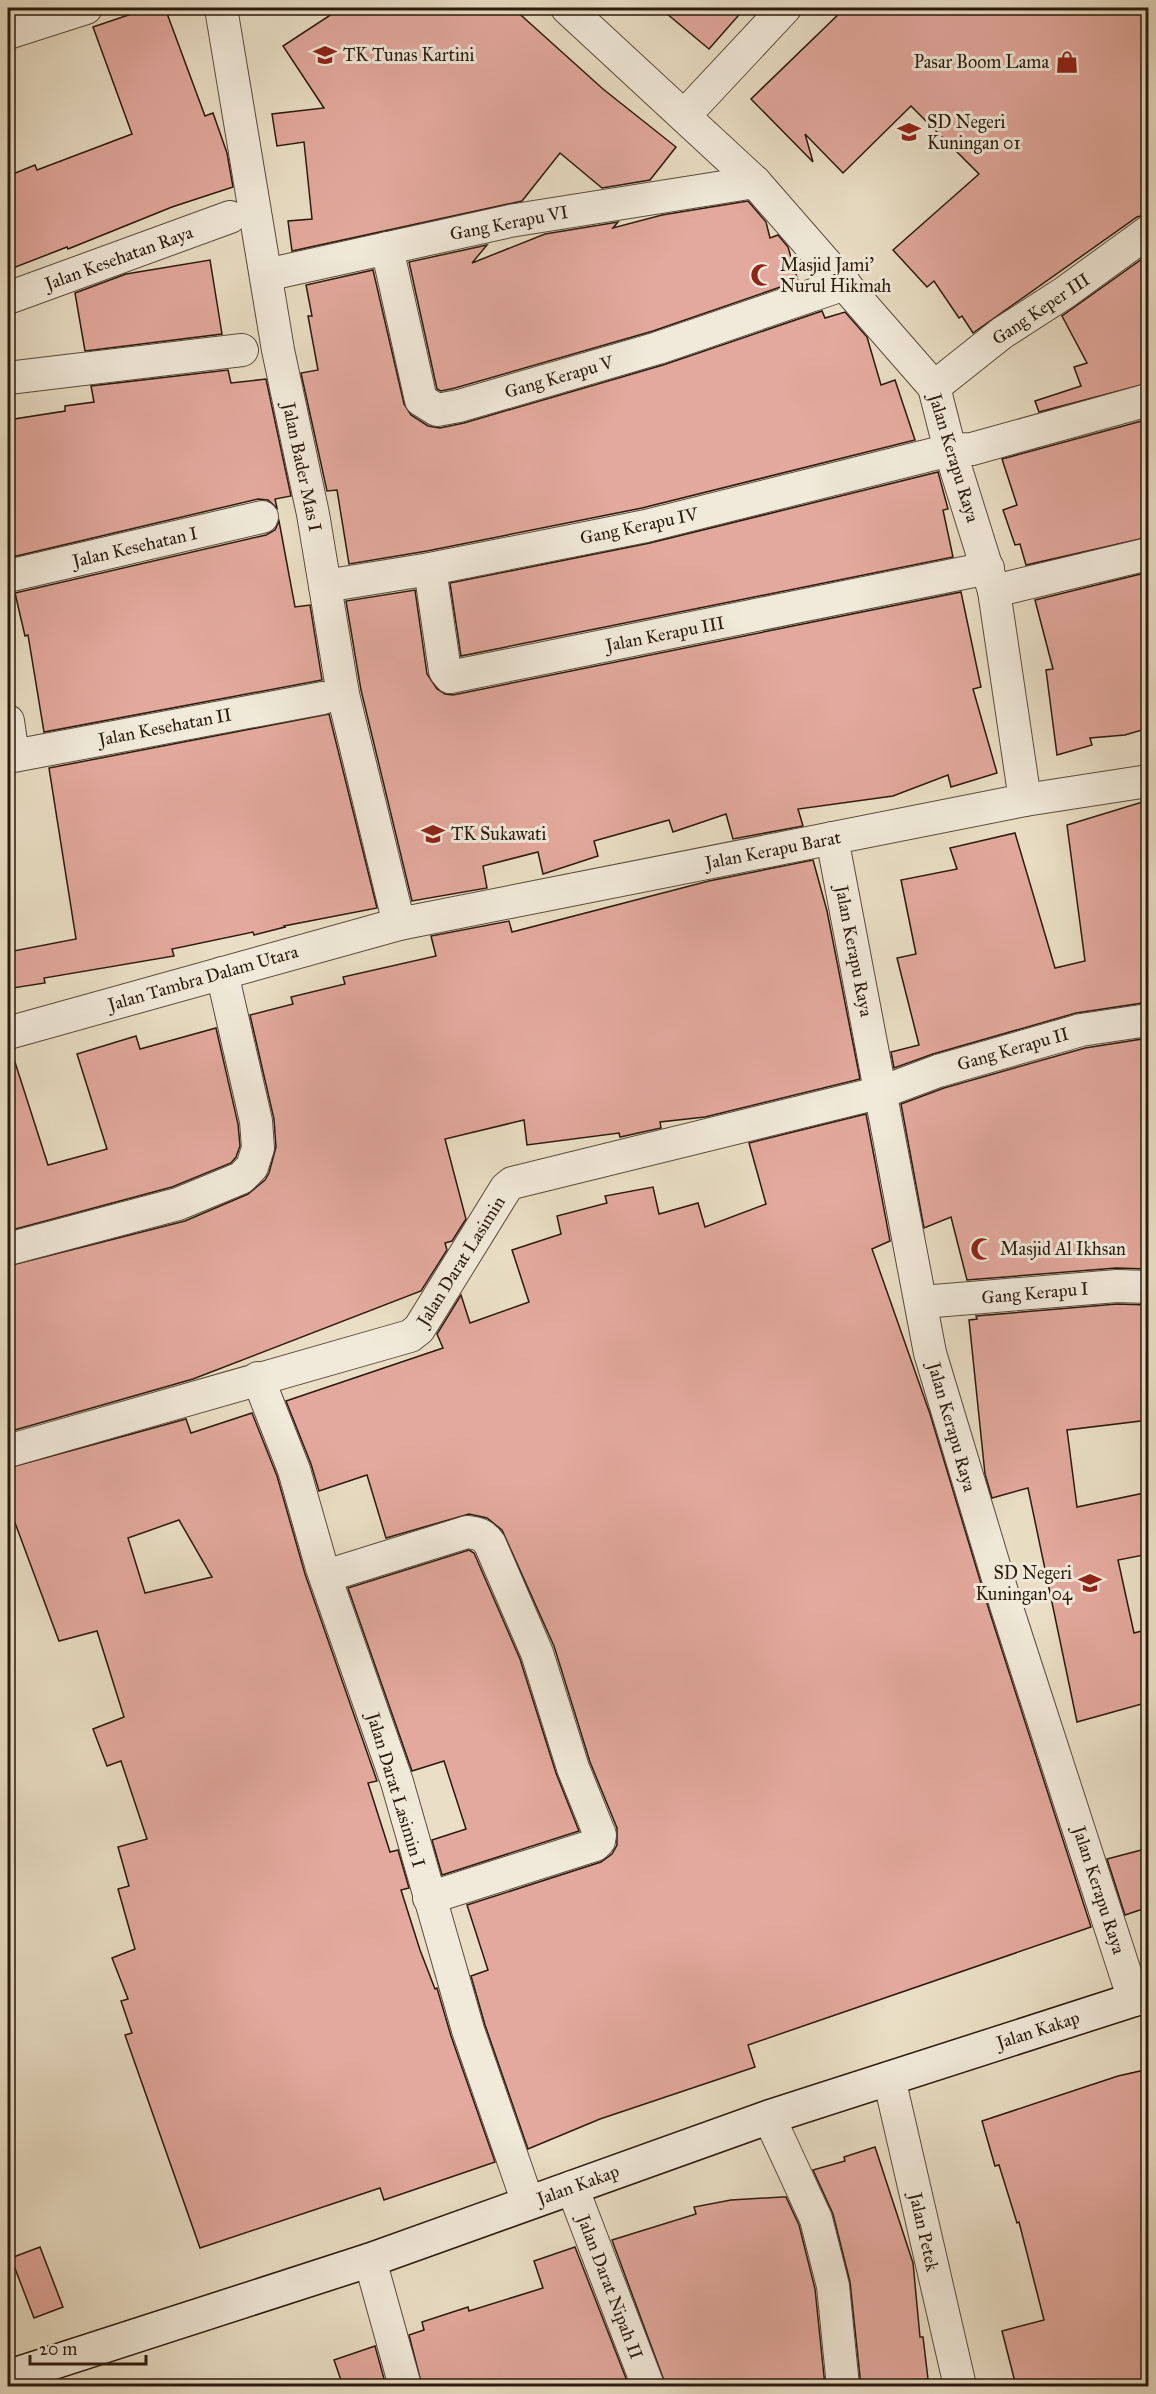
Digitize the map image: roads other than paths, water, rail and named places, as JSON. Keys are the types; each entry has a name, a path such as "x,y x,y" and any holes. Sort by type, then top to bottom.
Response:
{"street":[{"path":"8,33 86,8"},
{"name":"Jalan Bader Mas I","path":"220,8 278,350 313,514 343,694 399,924"},
{"name":"Jalan Kerapu Raya","path":"567,8 755,182 934,387 950,450 991,579 1025,800"},
{"path":"684,116 786,8"},
{"name":"Gang Kerapu VI","path":"266,275 510,221 755,182"},
{"name":"Jalan Kesehatan Raya","path":"8,298 230,218"},
{"name":"Gang Keper III","path":"934,387 1002,333 1064,293 1149,232"},
{"name":"Gang Kerapu V","path":"387,248 421,400 437,410 459,406 658,348 844,284"},
{"path":"8,378 242,350"},
{"name":"Gang Kerapu IV","path":"325,586 430,569 646,526 950,450 972,448 1149,399"},
{"name":"Jalan Kesehatan I","path":"8,576 261,517"},
{"path":"991,579 1149,554"},
{"name":"Jalan Kerapu III","path":"430,569 445,671 450,677 991,579"},
{"name":"Jalan Kesehatan II","path":"10,756 323,698"},
{"path":"8,721 10,756"},
{"name":"Jalan Kerapu Barat","path":"399,924 1025,800 1149,781"},
{"name":"Jalan Kerapu Raya","path":"832,838 930,1353 943,1402 1006,1605 1141,1998"},
{"name":"Jalan Tambra Dalam Utara","path":"8,1033 399,924"},
{"path":"8,1249 178,1204 241,1178 252,1167 258,1148 256,1121 222,973"},
{"name":"Gang Kerapu II","path":"882,1092 938,1071 1081,1030 1149,1020"},
{"name":"Jalan Darat Lasimin","path":"8,1451 416,1333 506,1188 512,1183 882,1092"},
{"name":"Gang Kerapu I","path":"922,1302 1117,1286 1149,1287"},
{"name":"Jalan Darat Lasimin I","path":"258,1378 294,1470 326,1576 397,1782 468,2030 528,2203"},
{"path":"326,1576 467,1532 478,1533 486,1538 537,1653 573,1768 600,1835 599,1842 595,1845 429,1898"},
{"name":"Jalan Kakap","path":"19,2379 370,2260 769,2118 1141,1998"},
{"name":"Jalan Petek","path":"889,2078 960,2386"},
{"path":"769,2118 816,2219 833,2286 843,2386"},
{"name":"Jalan Darat Nipah II","path":"572,2187 648,2386"},
{"path":"370,2260 405,2386"}],"place":[{"name":"TK Tunas Kartini","path":"325,55"},
{"name":"Pasar Boom Lama","path":"1067,62"},
{"name":"SD Negeri Kuningan 01","path":"909,132"},
{"name":"Masjid Jami' Nurul Hikmah","path":"762,275"},
{"name":"TK Sukawati","path":"433,834"},
{"name":"Masjid Al Ikhsan","path":"982,1249"},
{"name":"SD Negeri Kuningan 04","path":"1090,1583"}]}
